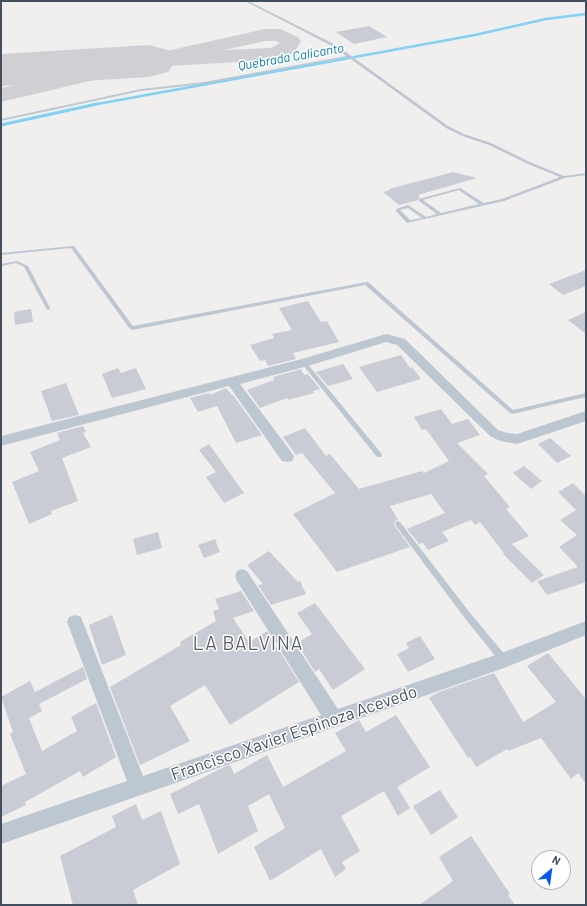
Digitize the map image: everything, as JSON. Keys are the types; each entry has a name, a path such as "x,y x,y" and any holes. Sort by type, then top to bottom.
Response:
{"street":[{"path":"1,441 304,363 386,338 401,342 494,433 505,438 517,439 586,416"},
{"path":"232,382 287,457"},
{"path":"242,576 334,719"},
{"path":"75,622 138,787"},
{"name":"Francisco Xavier Espinoza Acevedo","path":"1,834 504,660 586,628"}],"lane":[{"path":"246,1 335,46 447,127 463,135 490,144 529,163 564,176"},
{"path":"1,120 141,90 204,83 350,56"},
{"path":"425,218 408,206 397,210 409,222 503,200 564,176 586,174"},
{"path":"440,214 420,200 460,189 483,204"},
{"path":"1,254 72,247 132,328 366,283 512,412 586,395"},
{"path":"1,265 17,262 26,266 48,308"},
{"path":"304,363 379,455"},
{"path":"398,524 467,615 504,660"}],"building":[{"path":"369,26 387,37 354,44 336,32"},
{"path":"453,172 477,178 418,195 420,197 418,200 399,205 383,192 390,190 389,189"},
{"path":"586,270 586,286 563,295 549,284"},
{"path":"308,301 321,322 327,321 339,342 293,353 296,359 268,366 265,360 260,361 250,345 274,338 272,334 292,330 279,308"},
{"path":"31,309 33,322 15,325 14,312"},
{"path":"586,312 586,334 568,320"},
{"path":"401,355 410,368 412,367 421,379 377,392 359,367"},
{"path":"343,364 353,379 328,386 316,372"},
{"path":"118,368 121,373 136,368 146,389 112,398 102,374"},
{"path":"301,369 304,375 308,374 320,389 313,391 314,393 288,400 287,398 260,408 247,390 274,380 273,377"},
{"path":"66,383 79,415 52,421 41,391"},
{"path":"226,388 233,395 262,435 236,443 217,406 198,412 190,398 209,393 210,395"},
{"path":"441,409 452,424 468,419 480,435 457,443 488,474 484,476 510,507 506,509 529,536 512,544 544,575 532,583 503,554 504,553 480,522 475,525 471,520 442,532 449,541 428,550 423,543 419,544 407,529 445,513 431,494 390,506 398,520 395,521 394,525 410,547 337,572 293,514 335,493 302,453 296,455 283,437 305,428 326,456 330,454 359,489 422,471 424,473 449,461 426,429 422,430 414,417"},
{"path":"83,426 86,432 83,433 91,447 62,458 78,501 51,511 52,514 29,524 12,482 39,471 30,452 60,440 57,433"},
{"path":"550,438 571,456 557,463 538,444"},
{"path":"209,444 244,493 224,503 206,477 216,472 199,450"},
{"path":"524,466 542,481 531,489 513,473"},
{"path":"573,483 586,496 586,582 547,595 537,581 578,567 559,547 577,535 560,520 576,510 558,492"},
{"path":"158,532 162,548 137,555 133,539"},
{"path":"215,539 220,552 204,558 198,545"},
{"path":"269,551 298,582 300,581 306,594 271,605 258,585 263,584 247,565"},
{"path":"241,591 254,611 233,618 249,642 267,631 299,682 230,725 205,685 170,706 190,741 140,765 110,687 181,645 180,642 216,621 213,611 219,609 215,599"},
{"path":"315,603 365,669 333,690 319,669 315,672 297,643 312,634 297,613"},
{"path":"112,615 126,655 102,665 89,625"},
{"path":"420,636 435,659 408,672 397,654 409,648 406,643"},
{"path":"548,653 586,699 586,784 578,773 571,779 541,738 508,751 507,749 476,767 470,757 468,758 429,698 439,692 494,673 523,722 556,702 527,666"},
{"path":"83,667 87,679 39,704 42,711 29,718 42,751 77,731 71,717 96,703 116,757 83,777 80,771 25,802 26,805 1,817 1,786 26,774 10,734 13,732 1,697 30,681 35,692"},
{"path":"396,715 430,767 397,787 410,808 398,816 384,791 341,816 360,851 342,862 346,869 335,877 321,849 270,881 254,847 285,828 269,794 248,806 258,831 218,854 199,804 178,814 170,794 224,767 230,765 234,774 267,755 283,787 346,751 335,733 359,720 366,732"},
{"path":"440,790 458,817 431,835 413,806"},
{"path":"136,804 142,820 161,811 180,864 133,890 138,905 73,905 60,856 116,827 112,816"},
{"path":"471,836 510,894 508,895 515,905 419,905 453,881 439,857"}],"waterway":[{"name":"Quebrada Calicanto","path":"95,105 475,35 546,19 586,14"},
{"name":"Quebrada Calicanto","path":"1,125 95,105"}],"taxiway":[{"path":"265,35 280,35 291,41 287,49 274,54 149,61 265,35"},
{"path":"1,95 149,61"}],"runway":[{"path":"1,70 149,61"}],"district":[{"name":"LA BALVINA","path":"248,644"}]}
